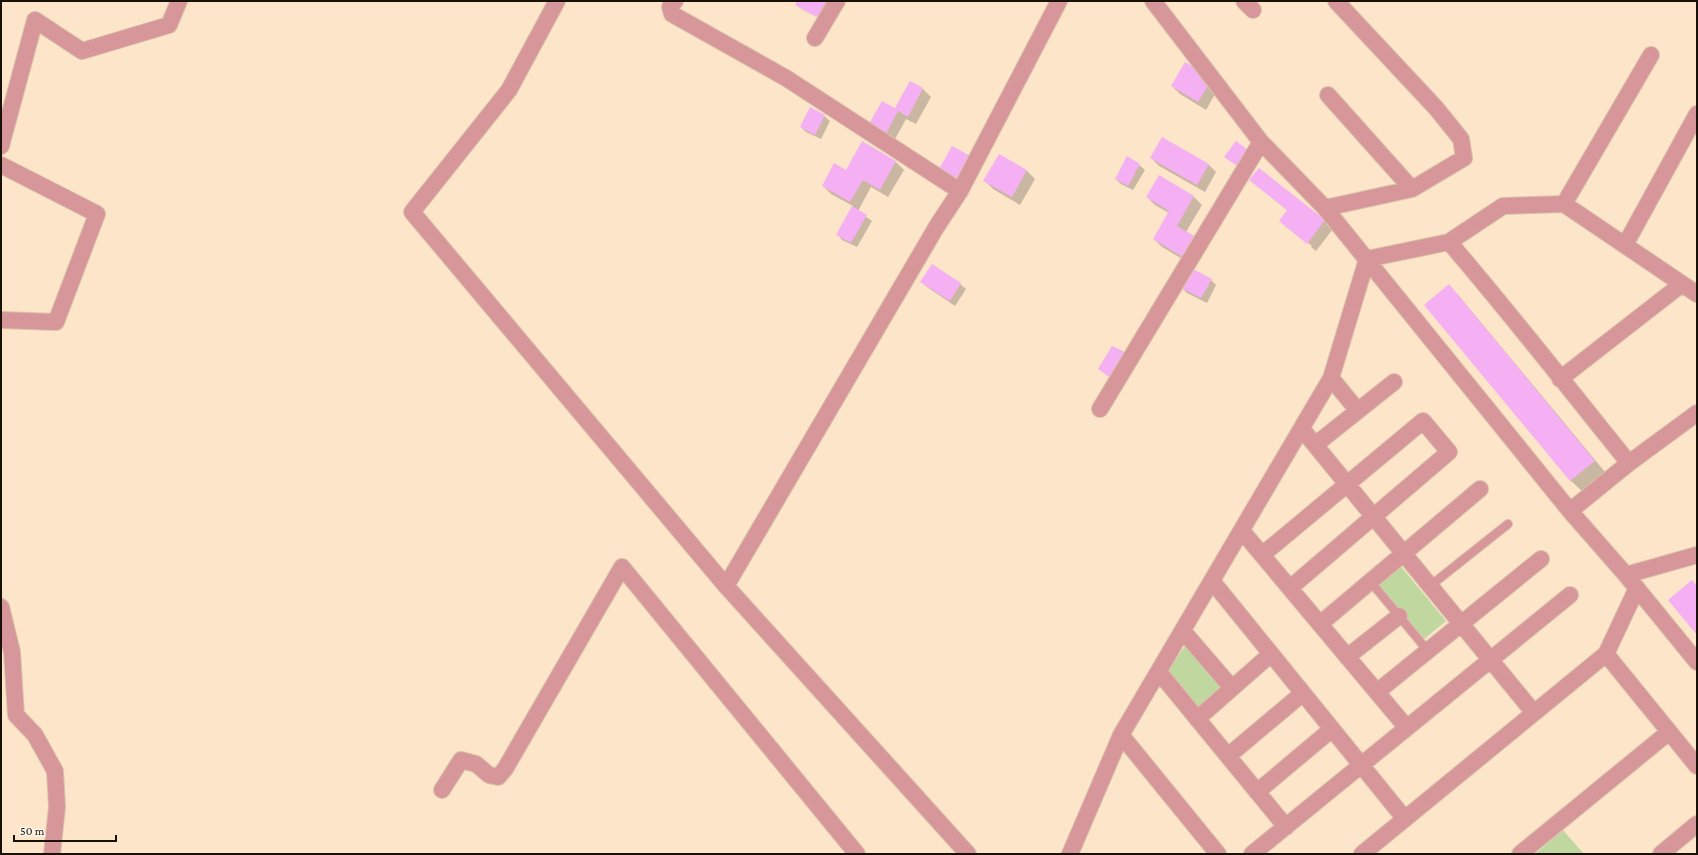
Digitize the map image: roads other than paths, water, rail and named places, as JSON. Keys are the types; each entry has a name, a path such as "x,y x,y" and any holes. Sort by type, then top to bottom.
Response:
{"street":[{"path":"1,146 35,20 82,51 169,25 179,1"},
{"path":"557,1 509,90 412,212 726,586 968,854"},
{"path":"675,1 670,7 672,14 786,78 960,191"},
{"path":"815,38 837,1"},
{"path":"726,586 937,226 960,191 1059,1"},
{"path":"1153,1 1261,142 1325,208 1570,511 1637,588 1697,662"},
{"path":"1325,208 1412,189 1464,158 1461,139 1436,108 1336,1"},
{"path":"1564,204 1651,55"},
{"path":"1328,95 1412,189"},
{"path":"1625,245 1697,114"},
{"path":"1100,409 1261,142"},
{"path":"1,165 97,214 56,322 1,320"},
{"path":"1367,259 1449,242 1503,206 1564,204 1697,293"},
{"path":"1449,242 1532,341 1560,379 1629,463"},
{"path":"1070,854 1121,735 1331,378 1367,259"},
{"path":"1560,379 1682,284"},
{"path":"1331,378 1358,411"},
{"path":"1315,445 1394,382"},
{"path":"1570,511 1629,463 1697,413"},
{"path":"1262,555 1423,420 1449,452 1290,588"},
{"path":"1302,429 1534,713"},
{"path":"1320,624 1480,488"},
{"path":"1242,531 1407,728"},
{"path":"1626,575 1697,555"},
{"path":"1377,692 1542,559"},
{"path":"442,790 461,760 476,764 489,775 498,776 505,769 622,567 857,854"},
{"path":"1212,581 1405,819"},
{"path":"1362,854 1606,654 1637,588"},
{"path":"1252,854 1570,595"},
{"path":"1,607 12,652 16,716 35,735 55,770 57,780 57,807 52,854"},
{"path":"1347,657 1399,616"},
{"path":"1183,631 1232,688"},
{"path":"1197,719 1271,654"},
{"path":"1606,654 1697,766"},
{"path":"1159,672 1286,827"},
{"path":"1228,756 1303,693"},
{"path":"1257,792 1332,729"},
{"path":"1520,854 1670,732"},
{"path":"1121,735 1218,854"},
{"path":"1661,854 1697,824"}],"lane":[{"path":"1430,586 1508,524"},
{"path":"1370,581 1428,651"}]}
